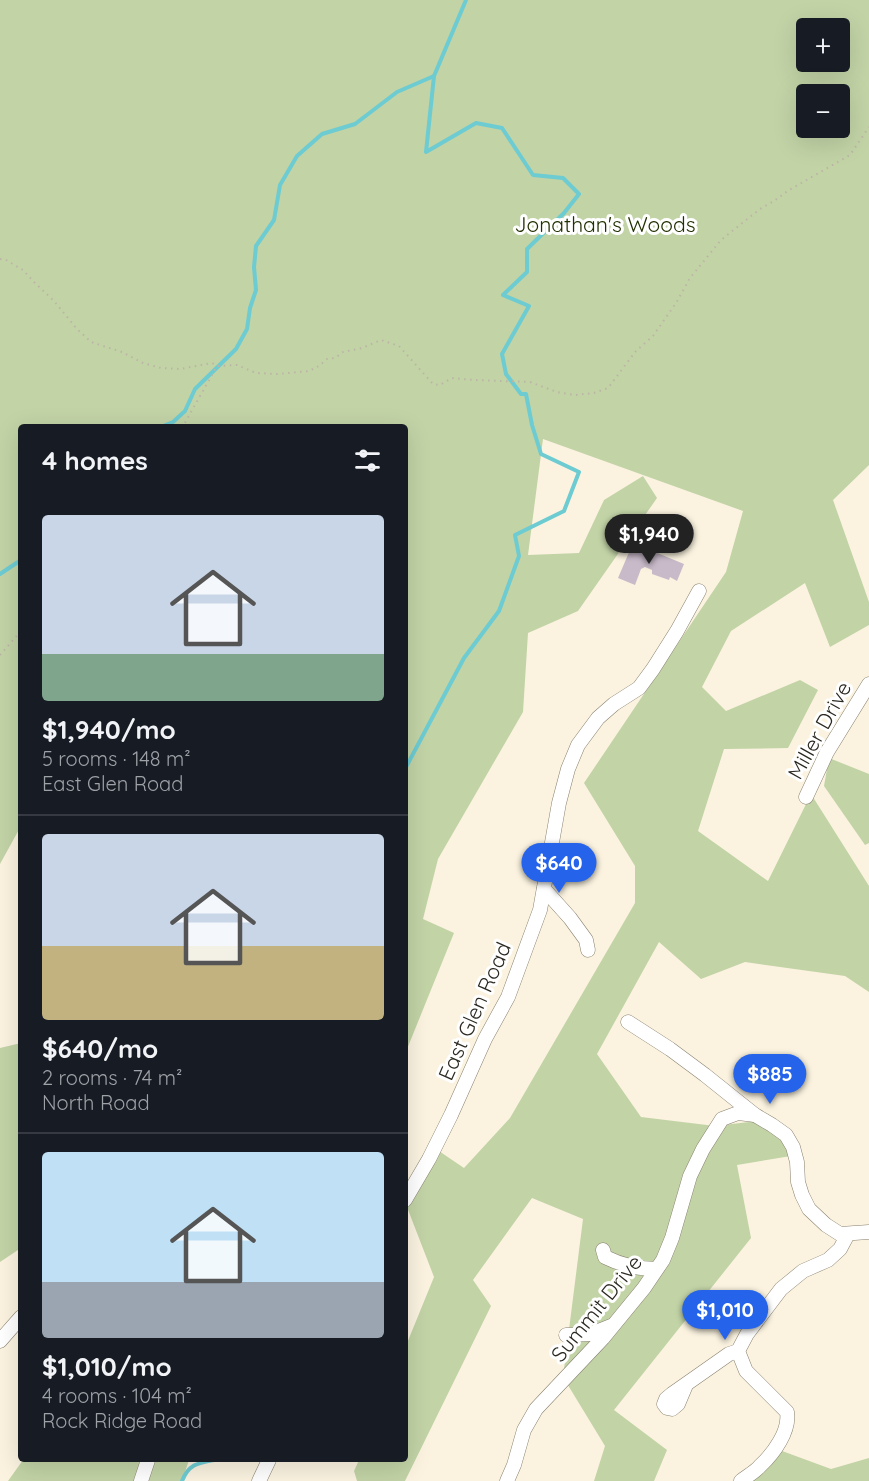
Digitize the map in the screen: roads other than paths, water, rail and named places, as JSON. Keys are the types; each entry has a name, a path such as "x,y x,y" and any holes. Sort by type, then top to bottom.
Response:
{"street":[{"name":"East Glen Road","path":"408,1195 429,1159 485,1040 508,997 540,910 558,803 578,744 598,718 614,704 639,688 677,631 699,591"},
{"name":"Miller Drive","path":"806,797 826,752 869,684"},
{"path":"544,889 581,933 586,940 588,950"},
{"path":"628,1022 677,1054 754,1115 786,1135 793,1147 802,1195 809,1209 826,1225 840,1234 869,1232"},
{"name":"Summit Drive","path":"507,1481 524,1430 536,1409 613,1326 663,1260 672,1238 690,1176 703,1149 722,1119 738,1113 754,1115"},
{"path":"686,1385 729,1354 738,1351 781,1289 803,1271 828,1260 840,1249 848,1234"},
{"path":"603,1250 605,1257 616,1263 656,1269"},
{"path":"0,1341 18,1320"},
{"path":"567,1335 591,1334 613,1326"},
{"path":"738,1351 746,1371 787,1412 788,1420 787,1428 775,1448 760,1467 741,1481"},
{"path":"141,1481 147,1462"},
{"path":"259,1481 268,1462"}],"waterway":[{"path":"408,763 464,658 499,611 519,556 515,535 564,511 579,472 541,454 526,394 521,394 506,374 502,354 529,306 503,295 527,272 527,249 564,213 579,194 563,178 533,175 502,128 476,123 426,152 434,76 466,0"},
{"path":"168,424 185,411 195,389 236,349 247,329 256,290 254,267 256,246 274,220 280,185 297,156 322,134 355,124 397,92 434,76"},
{"path":"0,574 18,562"},
{"path":"182,1481 188,1471 203,1462"}],"park label":[{"name":"Jonathan's Woods","path":"605,224"}]}
